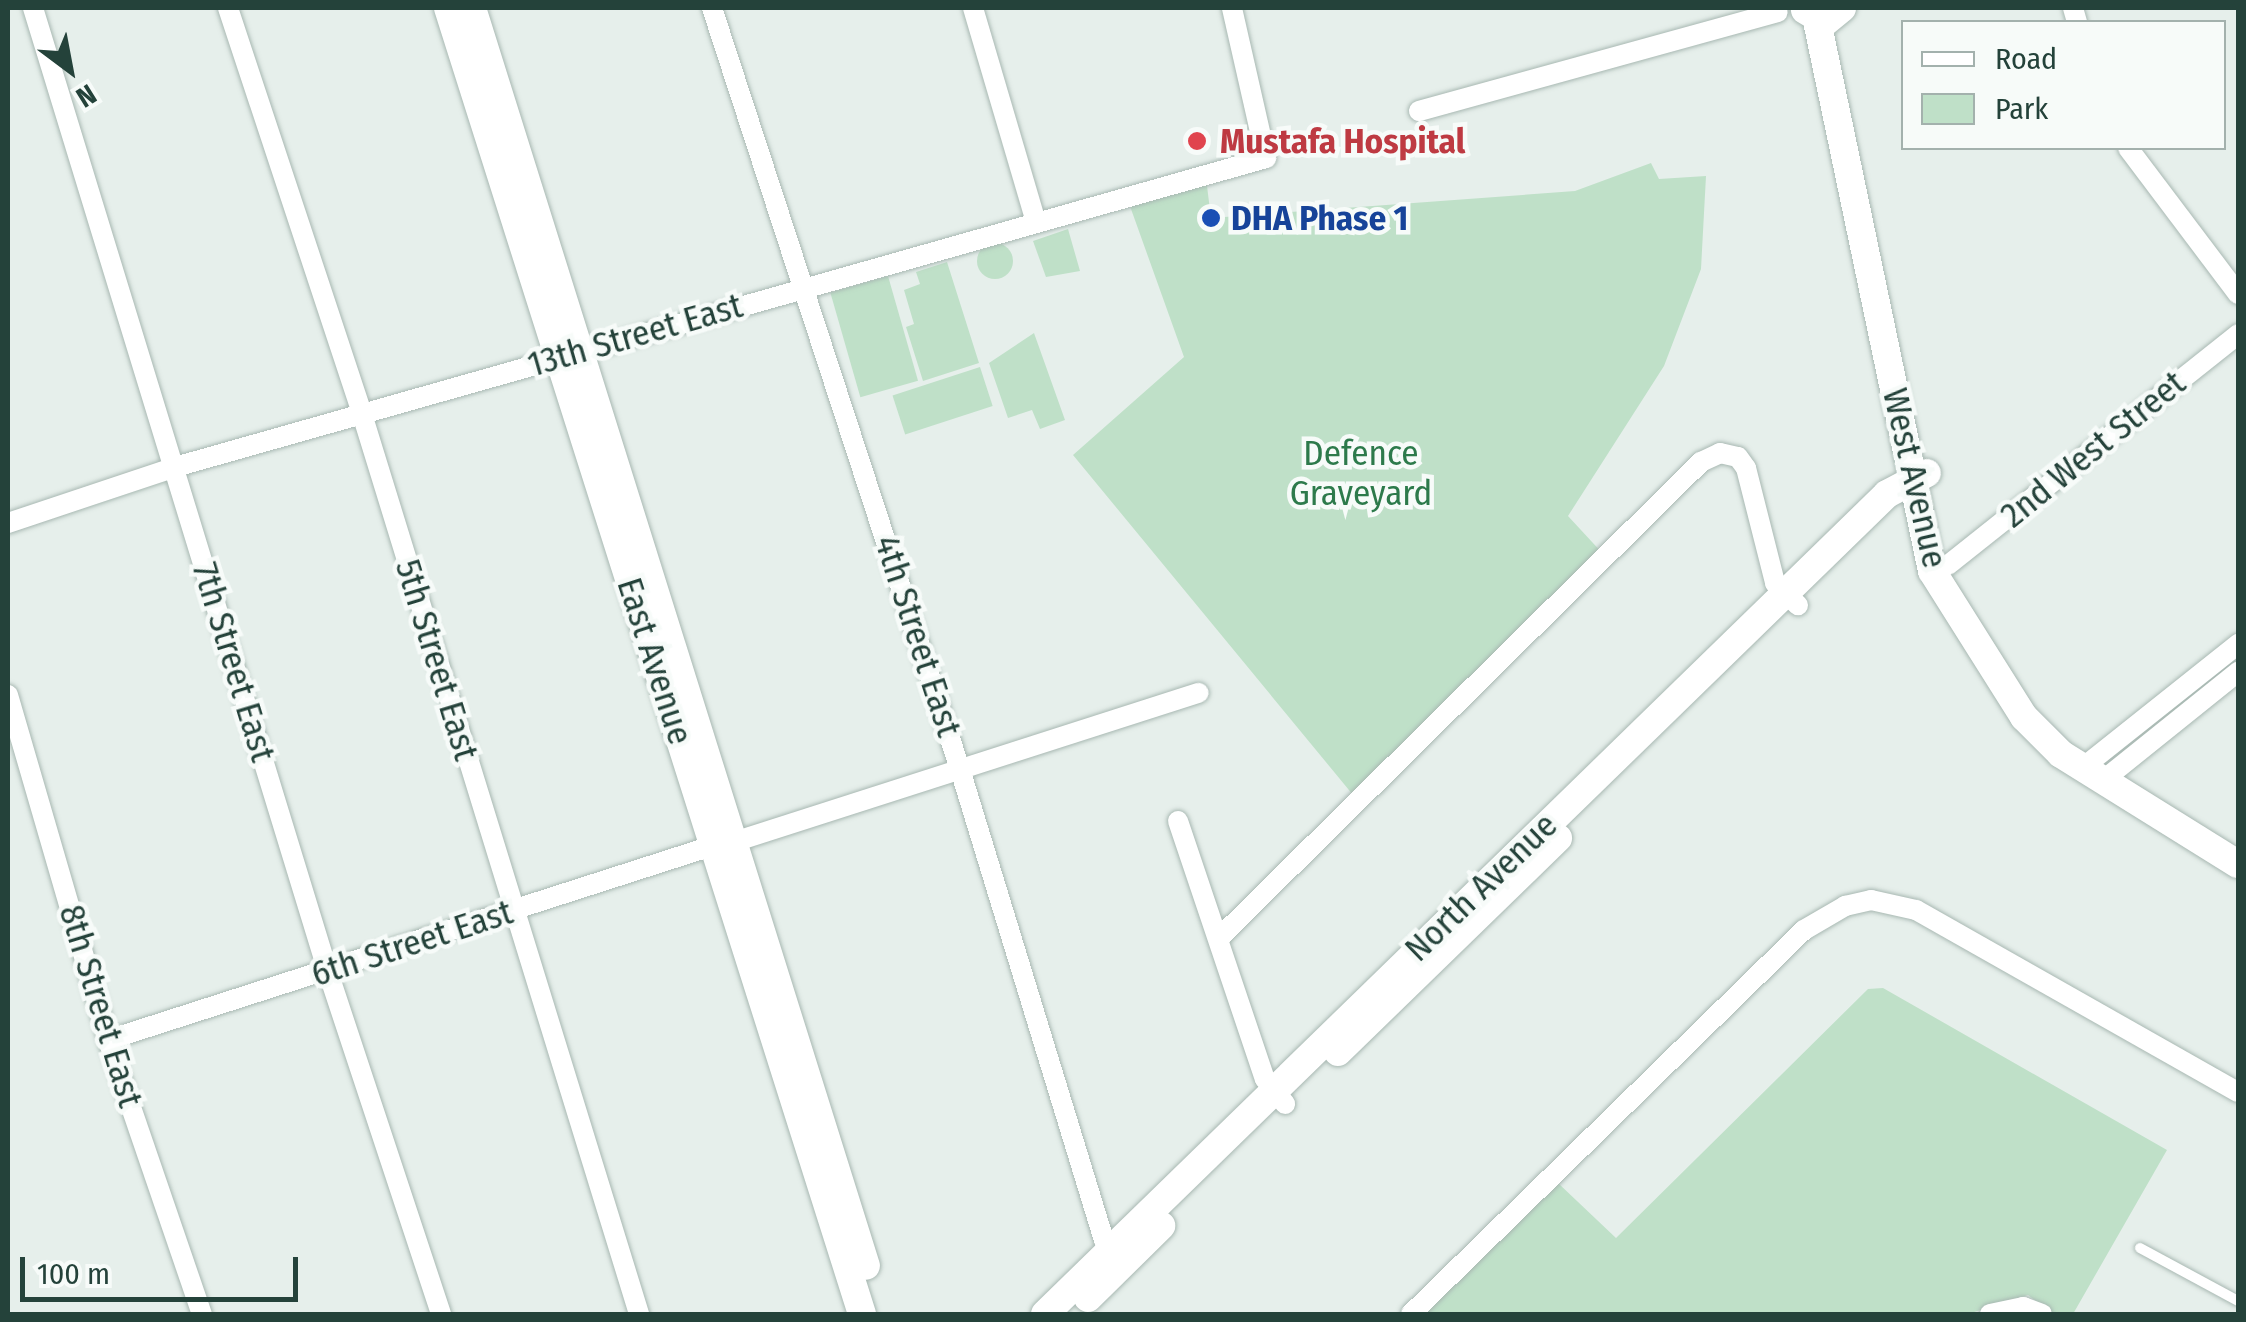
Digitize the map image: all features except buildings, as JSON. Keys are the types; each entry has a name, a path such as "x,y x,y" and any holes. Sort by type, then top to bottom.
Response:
{"street":[{"name":"7th Street East","path":"33,8 328,972 441,1314"},
{"name":"5th Street East","path":"228,8 362,414 639,1314"},
{"name":"East Avenue","path":"448,8 570,353"},
{"name":"East Avenue","path":"472,8 570,353 724,843 880,1314"},
{"name":"4th Street East","path":"712,8 1117,1256"},
{"path":"973,8 1036,219"},
{"name":"13th Street East","path":"8,523 175,468 570,353 1036,219 1266,158 1232,8"},
{"path":"1755,8 1812,12"},
{"path":"1419,112 1812,12"},
{"name":"West Avenue","path":"1812,12 1921,484 1948,565 2037,708 2098,769 2238,844"},
{"path":"2130,150 2238,294"},
{"name":"2nd West Street","path":"1948,565 2238,334"},
{"path":"1221,936 1702,462 1720,453 1738,457 1746,468 1775,583 1792,599"},
{"name":"West Avenue","path":"1921,484 1932,571 2024,718 2238,864"},
{"name":"North Avenue","path":"1045,1314 1117,1256 1792,599 1921,484"},
{"path":"2098,769 2238,644"},
{"path":"2098,769 2238,672"},
{"name":"6th Street East","path":"108,1040 959,766 1199,693"},
{"name":"8th Street East","path":"8,696 108,1040 202,1314"},
{"path":"8,771 26,753"},
{"path":"1178,820 1279,1097"},
{"name":"East Avenue","path":"724,843 862,1314"},
{"path":"1411,1314 1804,930 1845,906 1871,900 1916,910 2238,1092"},
{"name":"North Avenue","path":"1071,1314 1117,1256"},
{"path":"1990,1314 2023,1307 2042,1314"}],"lane":[{"path":"2140,1248 2238,1300"}],"green space":[{"name":"Defence Graveyard","path":"1651,163 1659,179 1706,176 1701,269 1664,366 1568,516 1605,556 1358,801 1073,455 1184,357 1126,195 1206,178 1211,218 1575,191"},
{"path":"1068,229 1080,271 1046,277 1033,241"},
{"path":"995,243 1008,248 1013,261 1008,274 995,279 982,274 977,261 982,248"},
{"path":"947,262 979,363 923,381 906,327 914,324 904,290 920,284 916,272"},
{"path":"888,276 918,381 860,397 830,293"},
{"path":"1034,333 1065,420 1040,429 1032,410 1008,418 989,363"},
{"path":"980,367 993,406 905,434 893,395"},
{"path":"1883,988 2167,1150 2073,1314 2054,1314 2028,1295 1968,1314 1424,1314 1558,1183 1616,1238 1868,989"}],"place":[{"name":"Mustafa Hospital","path":"1197,141"},
{"name":"DHA Phase 1","path":"1211,218"}]}
